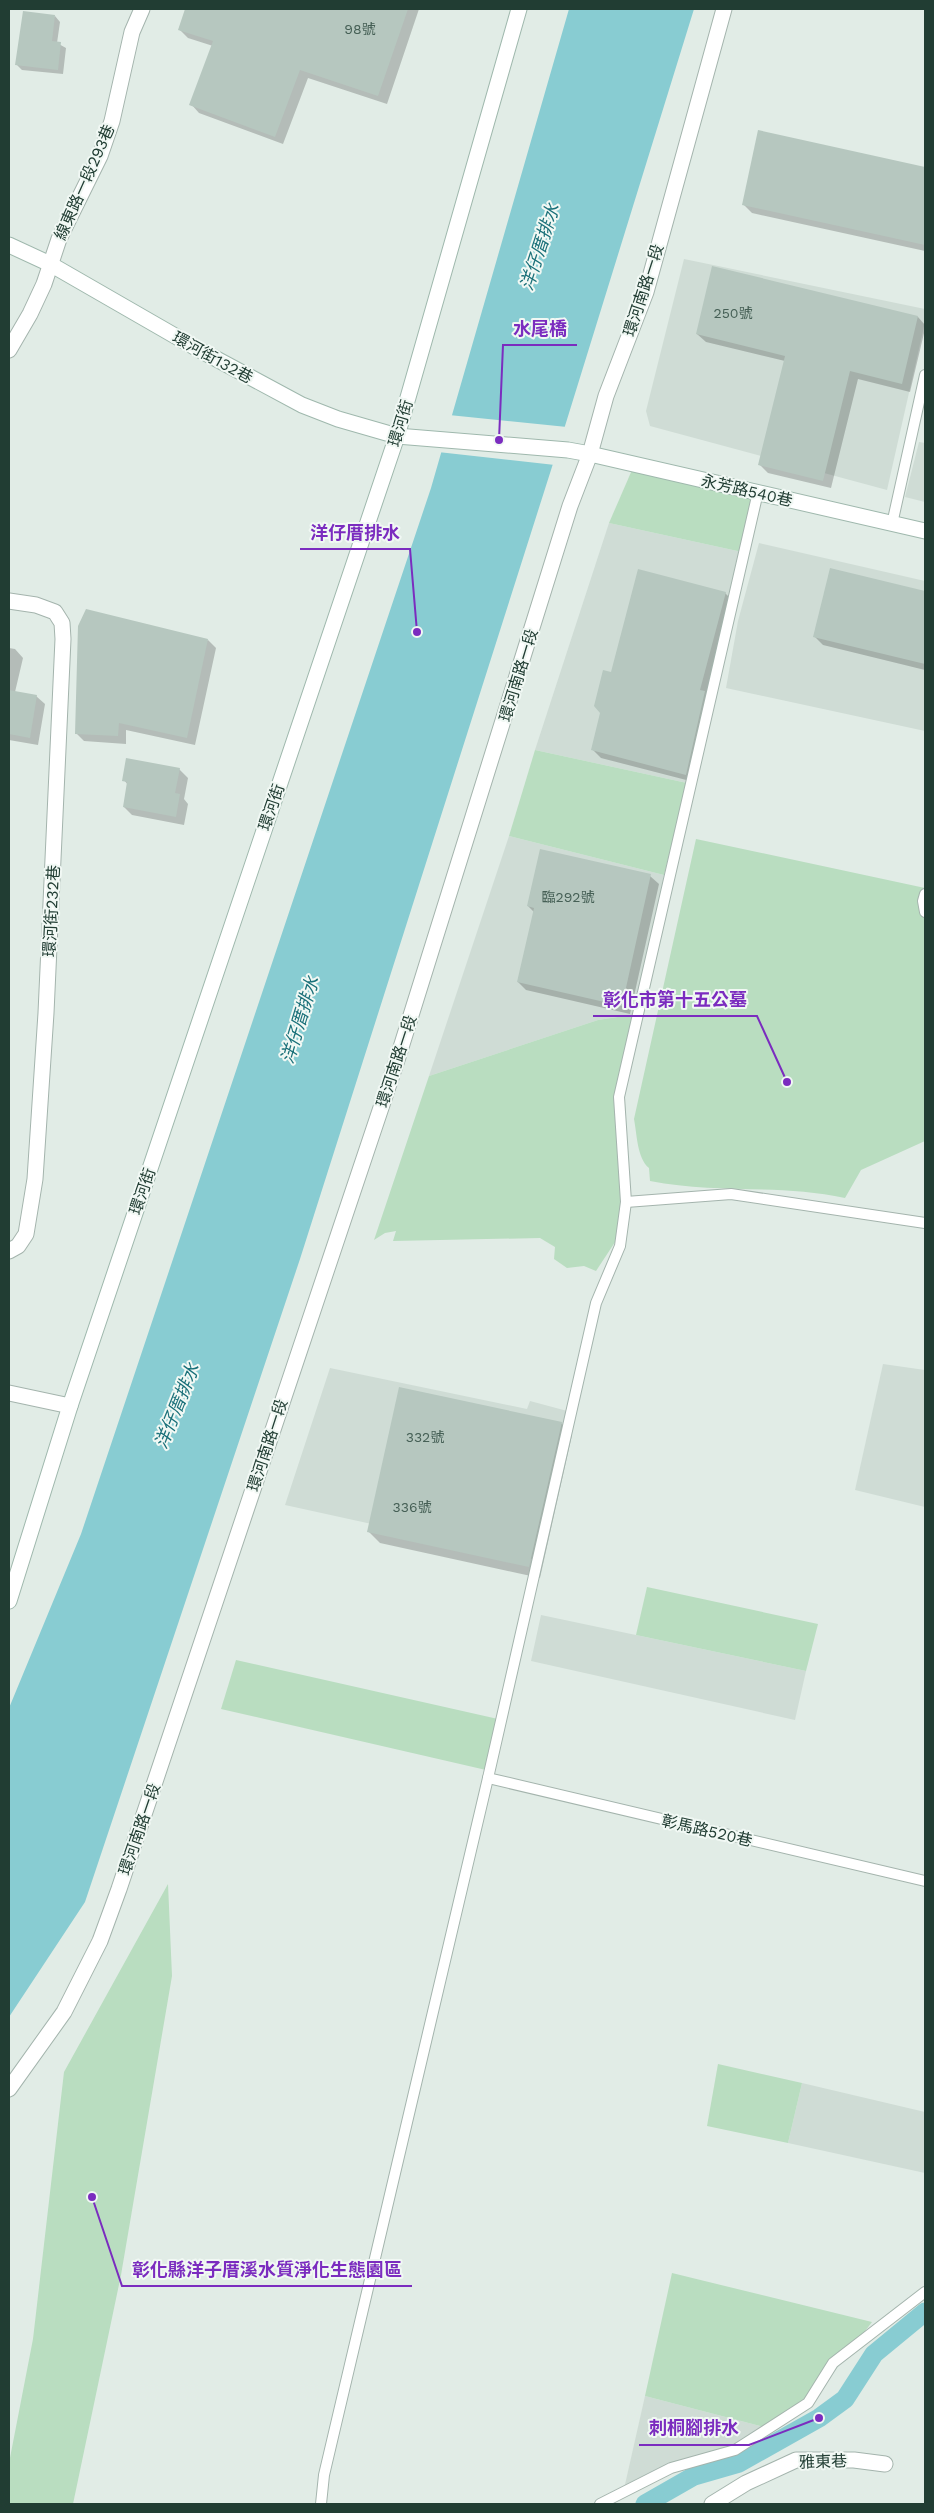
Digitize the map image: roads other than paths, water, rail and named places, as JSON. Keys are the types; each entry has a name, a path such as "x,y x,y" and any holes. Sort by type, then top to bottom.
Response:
{"street":[{"name":"線東路一段293巷","path":"9,350 30,314 44,284 50,264 100,156 112,121 132,32 142,9"},
{"name":"環河街","path":"9,1600 70,1406 397,436 519,9"},
{"name":"環河南路一段","path":"9,2089 64,2012 100,1941 109,1915 398,1057 570,506 590,454 606,396 646,292 724,9"},
{"name":"環河街132巷","path":"9,245 50,264 196,348 302,405 338,419 397,436 568,450"},
{"name":"永芳路540巷","path":"568,450 925,531"},
{"name":"環河街232巷","path":"9,601 36,605 55,612 62,623 63,639 46,1013 35,1178 26,1234 18,1246 9,1251"},
{"path":"9,1393 70,1406"},
{"name":"雅東巷","path":"712,2504 746,2484 796,2460 854,2460 885,2464"}],"lane":[{"path":"892,524 925,375"},
{"path":"321,2504 324,2475 488,1778 596,1303 620,1246 626,1202 619,1097 758,492"},
{"path":"925,894 923,901 925,912"},
{"path":"626,1202 731,1194 925,1223"},
{"name":"彰馬路520巷","path":"488,1778 925,1881"},
{"path":"600,2504 671,2468 735,2450 808,2403 833,2363 925,2292"}],"water":[{"path":"569,9 694,9 565,426 300,1259 85,1902 9,2017 9,1708 81,1534 431,488"}],"waterway":[{"path":"645,2504 694,2476 739,2463 819,2418 845,2399 874,2354 925,2312"}],"place":[{"name":"水尾橋","path":"499,440"},
{"name":"洋仔厝排水","path":"417,632"},
{"name":"彰化市第十五公墓","path":"787,1082"},
{"name":"彰化縣洋子厝溪水質淨化生態園區","path":"92,2197"},
{"name":"刺桐腳排水","path":"819,2418"}]}
